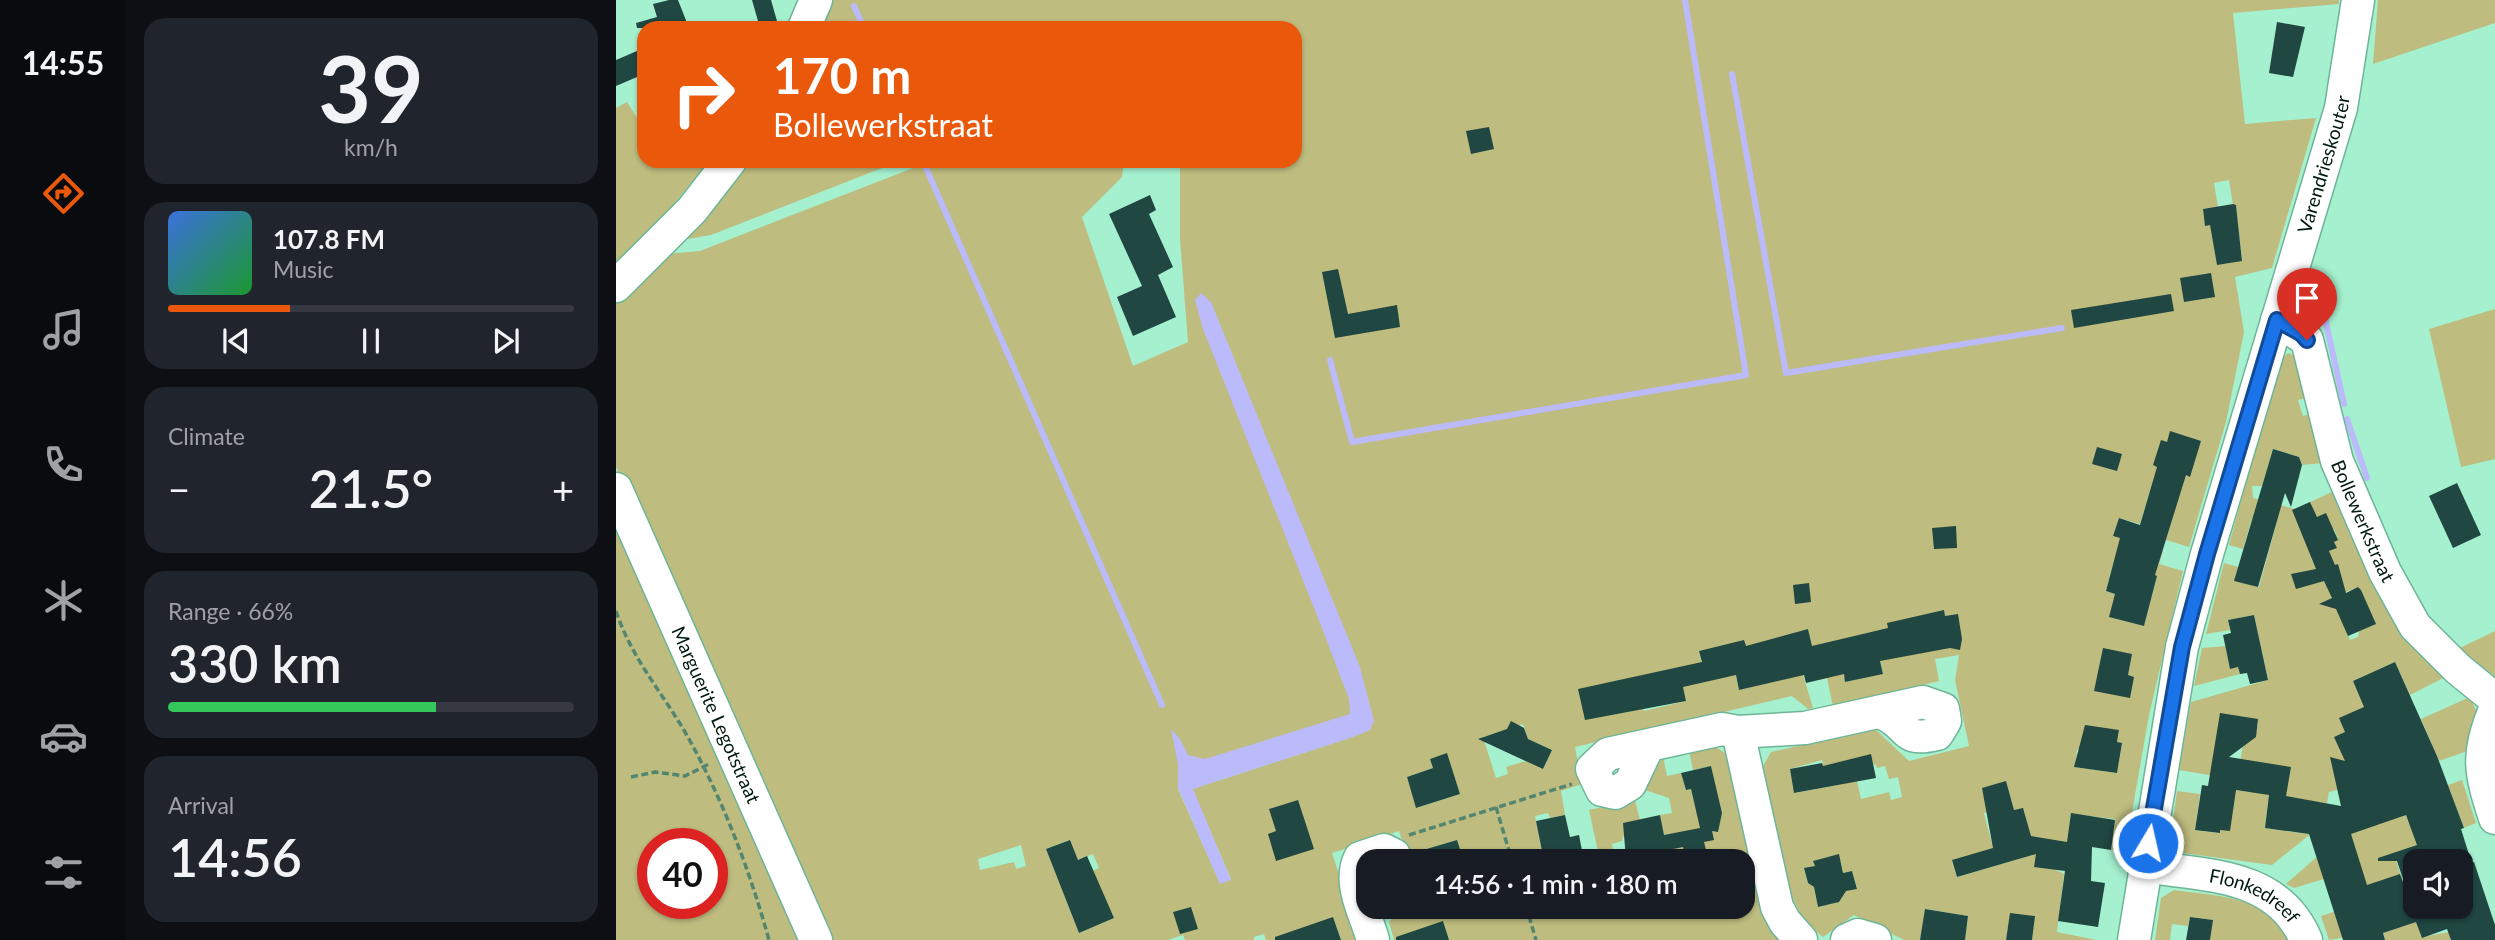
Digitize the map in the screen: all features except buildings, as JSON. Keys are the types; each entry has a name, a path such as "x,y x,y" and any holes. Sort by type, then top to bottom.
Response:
{"street":[{"path":"807,21 816,0"},
{"name":"Varendrieskouter","path":"2134,940 2182,647 2207,554 2341,108 2358,0"},
{"path":"616,286 692,210 725,168"},
{"name":"Bollewerkstraat","path":"2277,320 2302,334 2307,340 2337,461 2385,572 2415,626 2458,669 2495,699"},
{"name":"Marguerite Legotstraat","path":"616,489 816,940"},
{"path":"2491,791 2480,760 2495,709"},
{"path":"1594,776 1592,769 1602,757 1722,729 1738,732 1805,728 1882,713"},
{"path":"1738,732 1777,907 1784,922 1801,940"},
{"path":"1356,866 1356,884"},
{"name":"Flonkedreef","path":"2144,866 2255,886 2276,898 2298,920 2306,940"},
{"path":"1847,940 1858,935 1875,940"}],"path":[{"path":"616,611 649,681 685,732 741,850 769,940"},
{"path":"631,777 655,772 685,776 733,754"},
{"path":"1394,849 1401,837 1594,776"},
{"path":"1496,807 1508,849"},
{"path":"1530,919 1536,940"}],"shaded area":[{"path":"831,0 2339,0 2339,4 2233,13 2245,124 2316,118 2272,268 2235,277 2244,332 2226,422 2189,547 2166,540 2177,502 2149,494 2140,524 2119,518 2113,536 2163,551 2159,564 2183,571 2149,715 2125,852 2111,850 2115,819 2071,814 2067,844 2039,838 2056,870 2064,874 2057,932 2097,940 2032,940 2033,930 2008,927 2006,940 1965,940 1968,916 1926,909 1920,940 1904,940 1854,915 1823,937 1805,923 1791,895 1762,768 1771,752 1875,729 1909,761 1969,746 1955,680 1959,655 1935,659 1939,681 1833,707 1827,678 1820,680 1808,629 1791,635 1813,708 1808,709 1792,696 1575,747 1582,784 1561,791 1565,815 1550,818 1548,813 1535,816 1542,849 1460,849 1457,840 1427,849 1405,849 1399,831 1332,853 1361,940 1341,940 1333,917 1306,940 1266,940 1264,934 1254,937 1254,940 1185,940 1183,935 1168,940 827,940 616,467 616,297 667,254 700,251 913,168 1123,168 1122,177 1082,217 1133,366 1188,342 1180,239 1180,168 1302,168 1302,21 822,21","holes":["2229,180 2233,205 2236,205 2242,260 2217,264 2210,225 2205,225 2203,209 2218,207 2214,183","2113,564 2157,576 2144,626 2110,617 2118,595 2106,591","1873,632 1883,673 1846,682 1836,641","1744,641 1755,686 1739,690 1736,675 1706,681 1699,651","1678,668 1686,701 1644,711 1636,677","1523,724 1528,739 1552,750 1543,769 1526,761 1506,767 1508,774 1496,778 1483,737","2119,730 2117,742 2122,744 2117,773 2075,767 2077,750","1353,737 1192,789 1231,879 1220,883 1178,789 1179,780","1447,754 1460,794 1417,808 1407,777 1433,768 1430,759","1852,759 1876,765 1877,768 1885,766 1889,779 1898,777 1902,797 1891,800 1889,792 1861,799","1822,760 1827,787 1795,793 1790,769","2006,782 2014,810 2023,809 2033,845 2022,858 1957,877 1952,861 2000,849 1992,844 1984,813 1992,811 1982,789","1069,840 1078,860 1093,854 1099,868 1083,875 1114,918 1079,933 1046,849","1021,845 1026,866 1016,869 1014,862 980,870 978,859","1829,857 1831,863 1841,861 1843,873 1852,871 1857,888 1846,891 1838,902 1818,907 1814,887 1808,883 1804,869 1815,866 1814,861"]},
{"path":"2378,0 2495,0 2495,23 2373,64"},
{"path":"627,102 637,118 637,168 703,168 673,205 616,262 616,108"},
{"path":"743,168 882,168 711,235 688,239 689,233 704,220"},
{"path":"2495,309 2495,459 2461,467 2429,329"},
{"path":"2288,353 2296,356 2306,398 2298,400 2303,416 2310,414 2324,463 2302,465 2299,457 2273,449 2262,486 2252,486 2253,498 2295,509 2334,491 2341,513 2396,628 2404,623 2449,675 2410,695 2395,662 2353,681 2368,714 2344,788 2329,792 2327,803 2268,801 2265,828 2308,834 2324,823 2272,865 2182,853 2170,842 2177,791 2200,794 2195,830 2219,833 2228,789 2249,792 2251,782 2179,770 2191,702 2268,680 2254,615 2228,620 2230,630 2206,634 2224,563 2238,567 2235,581 2259,587 2276,525 2252,518 2243,549 2229,545 2279,361","holes":["2334,529 2338,539 2334,542 2336,548 2329,551 2334,563 2317,570 2311,558 2317,556 2329,531","2357,588 2365,599 2358,637 2350,640 2331,597","2255,720 2258,723 2255,737 2244,738 2240,763 2213,758"]},
{"path":"616,510 804,940 616,940"},
{"path":"2495,631 2495,676 2458,649"},
{"path":"2225,646 2230,668 2238,667 2240,674 2194,686 2202,648"},
{"path":"2470,697 2477,713 2473,749 2439,761 2421,719"},
{"path":"1714,746 1728,755 1748,849 1667,849 1660,815 1672,813 1669,798 1645,790 1663,756 1667,776 1681,773 1686,790 1691,789 1696,810 1708,807 1703,829 1718,832 1721,815 1711,766 1693,770 1689,751"},
{"path":"2462,780 2476,823 2464,828 2448,785"},
{"path":"1635,800 1640,820 1622,841 1612,844 1613,849 1597,849 1589,810"},
{"path":"2401,803 2408,821 2417,819 2426,842 2394,853 2401,877 2367,887 2324,879 2294,888 2286,884 2338,838"},
{"path":"1755,885 1760,909 1779,940 1449,940 1443,922 1417,940 1394,940 1389,922 1392,919 1755,919"},
{"path":"2174,890 2239,900 2254,906 2268,914 2279,925 2287,940 2210,940 2212,920 2190,917 2188,926 2172,924 2170,940 2155,940 2161,898"},
{"path":"2403,890 2403,919 2416,919 2422,937 2449,932 2451,940 2385,940 2383,933 2394,929 2329,940 2321,916"}],"water":[{"path":"1201,293 1211,302 1360,667 1374,721 1370,730 1353,737 1193,789 1231,880 1220,884 1178,788 1178,764 1171,729 1188,755 1205,759 1350,714 1349,699 1320,623 1203,329 1195,300"}],"waterway":[{"path":"1330,360 1352,442 1746,375 1685,0"},
{"path":"854,6 861,21"},
{"path":"1732,74 1786,373 2062,328"},
{"path":"926,168 1162,705"},
{"path":"2321,300 2344,404"},
{"path":"2347,419 2367,478"}],"route":[{"path":"2148,843 2182,647 2277,320 2302,334 2307,340"}]}
